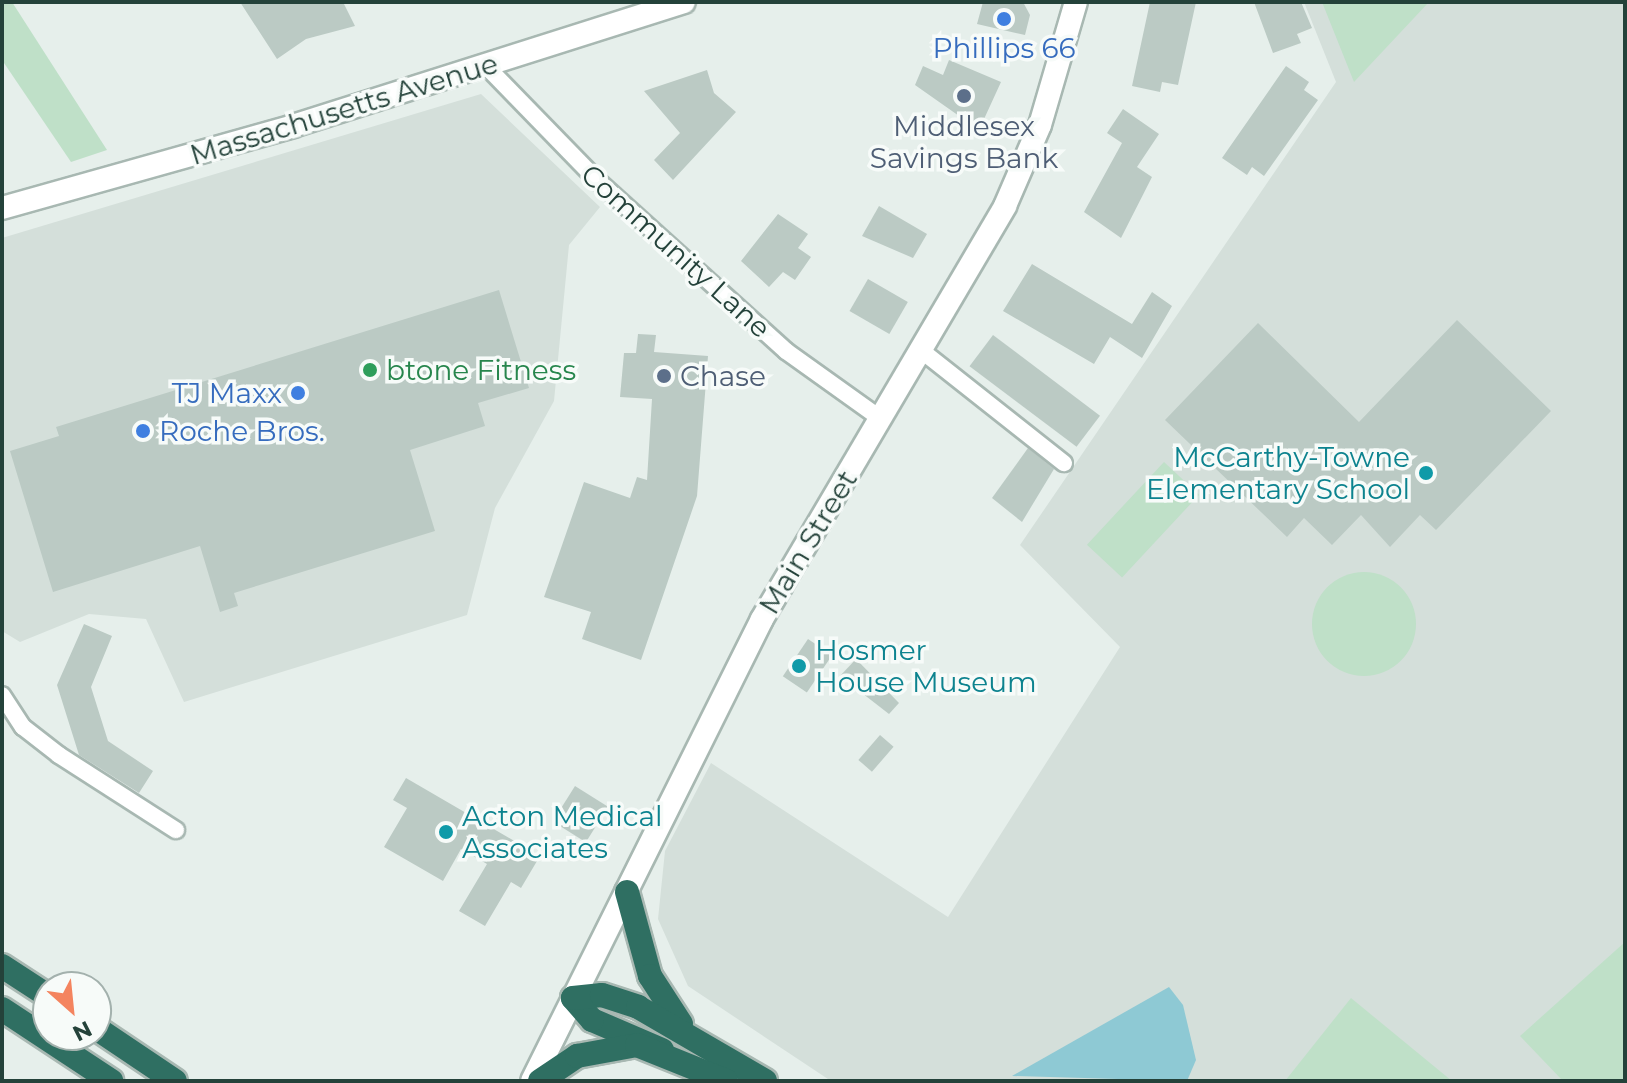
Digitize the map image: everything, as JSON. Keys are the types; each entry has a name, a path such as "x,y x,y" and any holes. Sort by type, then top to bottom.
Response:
{"highway":[{"path":"627,892 660,997 705,1042"},
{"path":"2,966 32,986"},
{"path":"573,998 625,1002 705,1042 765,1081"},
{"path":"573,998 592,1020 726,1081"},
{"path":"2,1009 111,1081"},
{"path":"112,1039 175,1081"},
{"path":"540,1081 590,1052 626,1045 662,1050"}],"main road":[{"name":"Massachusetts Avenue","path":"2,208 486,66 684,2"},
{"name":"Main Street","path":"532,1081 745,651 922,351 1026,160 1076,2"}],"street":[{"name":"Community Lane","path":"486,66 522,109 786,351 881,419"},
{"path":"922,351 1064,463"},
{"path":"2,695 23,727 59,755 176,830"}],"shaded area":[{"path":"1304,2 1625,2 1625,1081 831,1081 688,986 658,919 665,851 711,763 948,917 1120,647 1020,545 1336,82"},
{"path":"481,94 600,207 569,245 554,401 495,508 467,615 184,702 146,619 89,614 20,642 2,631 2,238"}],"green space":[{"path":"2,2 12,2 107,150 71,162 2,60"},
{"path":"1322,2 1429,2 1354,82"},
{"path":"1164,462 1199,495 1122,577 1087,545"},
{"path":"1364,572 1384,576 1401,587 1412,604 1416,624 1412,644 1401,661 1384,672 1364,676 1344,672 1327,661 1316,644 1312,624 1316,604 1327,587 1344,576"},
{"path":"1625,942 1625,1081 1563,1081 1520,1036"},
{"path":"1351,998 1452,1081 1285,1081"}],"water":[{"path":"1169,987 1183,1005 1196,1060 1187,1081 1012,1076"}],"building":[{"path":"240,2 343,2 355,26 306,39 277,59"},
{"name":"Phillips 66","path":"983,2 1023,2 1030,15 1025,35 977,24"},
{"path":"1150,2 1196,2 1178,85 1162,82 1160,92 1132,86"},
{"path":"1254,2 1301,2 1312,28 1297,34 1301,43 1273,53"},
{"name":"Middlesex Savings Bank","path":"949,60 1001,82 979,130 915,85 923,66 943,75"},
{"path":"1286,66 1309,82 1304,90 1318,100 1264,176 1252,167 1247,175 1222,158"},
{"path":"707,70 714,93 736,112 673,180 654,160 680,133 644,91"},
{"path":"1123,109 1159,134 1137,167 1152,177 1121,238 1084,212 1122,143 1107,133"},
{"path":"879,206 927,234 913,258 862,236"},
{"path":"778,214 808,234 798,248 811,257 795,280 783,272 769,287 741,261"},
{"path":"1032,264 1132,324 1152,292 1172,306 1142,358 1110,337 1094,364 1003,311"},
{"path":"868,279 908,302 889,334 850,311"},
{"path":"499,290 529,388 478,403 485,426 410,450 435,531 234,593 238,606 220,612 200,546 53,592 10,451 59,436 56,427"},
{"path":"1457,320 1551,411 1436,530 1420,515 1390,547 1361,515 1332,545 1304,518 1287,537 1165,420 1258,323 1359,422"},
{"path":"638,334 656,335 654,352 708,356 697,496 641,660 582,639 591,612 544,597 584,482 630,498 637,477 647,480 652,399 620,397 624,353 636,353"},
{"path":"993,335 1100,416 1077,447 970,366"},
{"path":"1028,448 1054,469 1022,522 992,498"},
{"path":"84,624 112,636 91,687 108,741 153,771 139,793 79,755 57,685"},
{"path":"808,639 832,655 807,693 783,676"},
{"path":"856,659 899,703 889,714 840,676"},
{"path":"880,735 894,747 872,772 858,760"},
{"name":"Acton Medical Associates","path":"406,778 540,856 521,888 511,882 485,926 459,911 487,864 461,849 443,881 384,847 407,808 393,800"},
{"path":"575,786 608,807 586,842 553,822"}],"place":[{"name":"Phillips 66","path":"1004,19"},
{"name":"Middlesex Savings Bank","path":"964,96"},
{"name":"btone Fitness","path":"370,370"},
{"name":"Chase","path":"664,376"},
{"name":"TJ Maxx","path":"298,393"},
{"name":"Roche Bros.","path":"143,431"},
{"name":"McCarthy-Towne Elementary School","path":"1426,473"},
{"name":"Hosmer House Museum","path":"799,666"},
{"name":"Acton Medical Associates","path":"446,832"}]}
